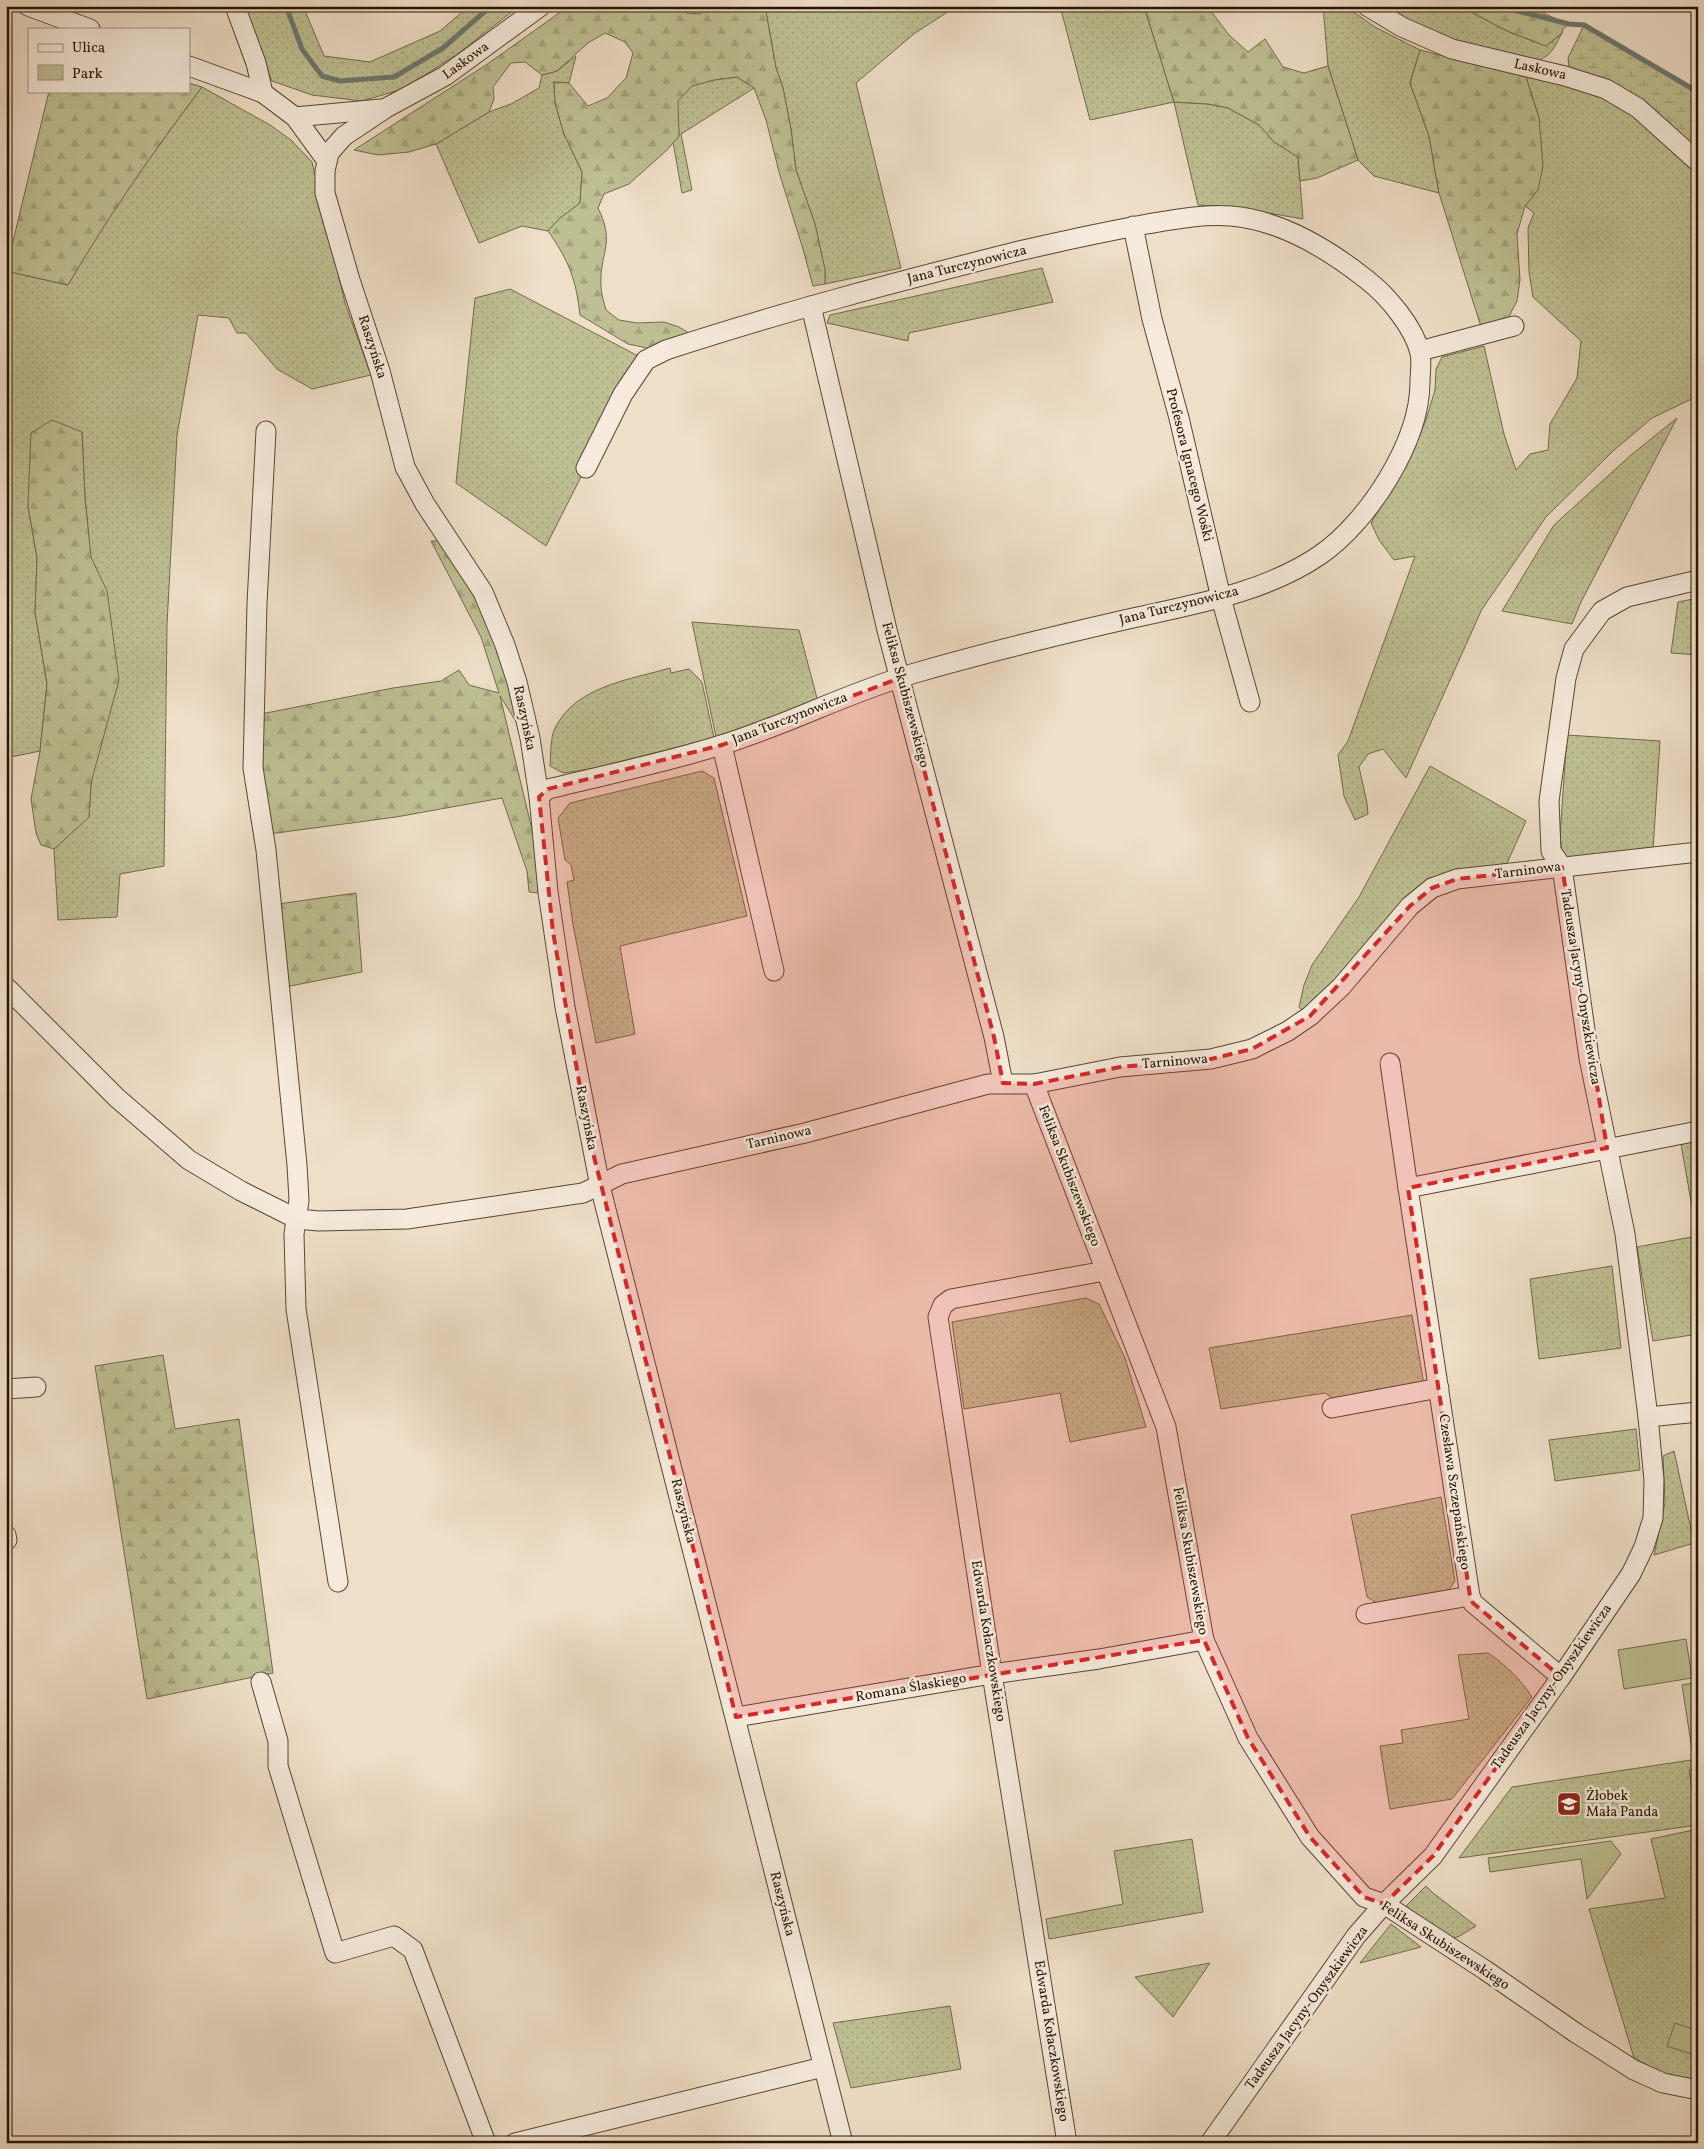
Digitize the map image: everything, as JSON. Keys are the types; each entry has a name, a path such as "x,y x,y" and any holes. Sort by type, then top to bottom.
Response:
{"street":[{"path":"28,6 87,28"},
{"path":"235,6 256,63 263,92"},
{"name":"Laskowa","path":"327,161 329,153 344,136 386,108 446,76 541,6"},
{"name":"Laskowa","path":"1367,6 1402,28 1452,49 1565,76 1606,89 1638,108 1698,162"},
{"path":"190,66 263,92 296,117 327,161"},
{"name":"Laskowa","path":"296,117 386,108"},
{"name":"Raszyńska","path":"327,161 324,182 326,203 380,371 405,467 429,510 475,580 493,616 517,682 530,738 539,797 552,932 600,1186 843,2143"},
{"name":"Jana Turczynowicza","path":"539,797 548,789 722,745 900,678 1088,629 1221,598 1293,571 1321,554 1347,533 1365,512 1401,455 1416,416 1420,391 1420,351 1408,326 1391,302 1379,289 1334,254 1276,226 1236,216 1197,215 1100,231 811,306 675,347 646,360 623,394 586,468"},
{"name":"Profesora Ignacego Wośki","path":"1133,226 1152,319 1181,427 1221,598 1250,702"},
{"name":"Feliksa Skubiszewskiego","path":"811,306 900,678 994,1036 1003,1083"},
{"path":"1420,351 1514,326"},
{"path":"266,431 256,623 253,768 266,850 300,1200 294,1234 296,1309 338,1582"},
{"name":"Tadeusza Jacyny-Onyszkiewicza","path":"1210,2143 1356,1936 1384,1904 1433,1856 1631,1574 1644,1547 1653,1518 1654,1480 1625,1234 1589,1058 1562,867 1551,851 1549,801 1566,678 1574,649 1602,611 1626,596 1698,580"},
{"path":"722,745 774,971"},
{"name":"Tarninowa","path":"6,986 116,1098 189,1160 241,1191 297,1219 319,1222 424,1218 583,1193 622,1174 805,1133 988,1084 1034,1084 1120,1066 1210,1059 1252,1049 1288,1031 1310,1016 1341,986 1410,906 1432,888 1457,879 1698,852"},
{"name":"Czesława Szczepańskiego","path":"1390,1063 1470,1596"},
{"name":"Feliksa Skubiszewskiego","path":"1034,1084 1166,1427 1204,1640 1248,1738 1310,1838 1364,1897 1384,1904 1634,2070 1664,2083 1698,2090"},
{"path":"1408,1188 1698,1131"},
{"name":"Edwarda Kołaczkowskiego","path":"1068,2143 992,1674 938,1317 943,1306 951,1299 1105,1270"},
{"path":"6,1389 36,1387"},
{"path":"1332,1408 1439,1388"},
{"path":"1648,1417 1698,1412"},
{"path":"1366,1614 1470,1596 1473,1603 1561,1676"},
{"name":"Romana Ślaskiego","path":"736,1717 1204,1640"},
{"path":"261,1682 278,1741 278,1766 335,1953 394,1936 414,1950 486,2143"},
{"path":"515,2143 823,2067"}],"highlighted area":[{"path":"900,678 994,1037 1003,1083 1034,1084 1120,1067 1211,1059 1252,1049 1310,1016 1410,906 1432,888 1457,879 1562,867 1607,1148 1408,1188 1470,1596 1473,1603 1561,1677 1433,1856 1384,1904 1364,1897 1310,1837 1248,1738 1204,1640 736,1717 588,1133 553,932 539,797 548,789 722,745"}],"green space":[{"path":"240,6 303,6 324,56 370,62 440,31 469,6 519,6 459,53 403,89 362,101 312,95 272,81"},
{"path":"569,6 682,6 686,13 700,14 709,6 765,6 776,68 783,88 791,129 796,170 815,224 825,270 825,284 813,286 779,172 766,120 754,88 737,77 714,80 692,86 678,101 679,136 667,150 629,184 604,194 598,208 606,231 606,248 602,265 601,286 606,310 619,320 637,323 664,322 679,327 692,335 652,349 628,344 580,315 574,281 566,261 548,231 559,219 580,203 582,172 564,134 555,103 554,82 569,83 588,106 607,98 626,78 633,53 625,42 605,33 588,43 557,71 542,75 525,62 511,63 493,87 494,99 489,112 436,144 409,152 378,155 354,150 486,65"},
{"path":"765,6 957,6 915,33 856,83 901,268 825,284 825,270 815,224 796,170 791,129 783,88 776,68"},
{"path":"1060,6 1144,6 1174,102 1090,120"},
{"path":"1144,6 1207,6 1229,35 1248,52 1265,39 1283,67 1304,73 1328,66 1358,160 1317,178 1300,181 1298,157 1274,142 1259,125 1228,108 1208,104 1174,102"},
{"path":"1323,6 1345,6 1375,27 1420,50 1410,83 1429,136 1439,193 1374,176 1358,160 1328,66"},
{"path":"1382,6 1460,6 1507,31 1546,46 1562,33 1548,54 1540,60 1526,62 1426,31"},
{"path":"1460,6 1526,6 1569,24 1563,29 1562,33 1546,46 1507,31"},
{"path":"1584,25 1698,92 1698,152 1569,68 1568,58"},
{"path":"1420,50 1526,77 1539,118 1543,166 1538,190 1525,206 1517,234 1520,280 1517,301 1507,320 1482,330 1439,193 1429,136 1410,83"},
{"path":"576,56 569,83 554,82 555,103 564,134 582,172 580,203 559,219 548,231 522,226 479,243 436,144 489,112 511,104 539,88 542,75 557,71"},
{"path":"737,77 754,88 681,134 692,190 682,193 673,142 679,136 677,101 692,86 713,80"},
{"path":"1526,77 1585,90 1617,104 1653,130 1698,170 1698,396 1652,418 1612,452 1546,517 1482,609 1406,778 1383,749 1368,754 1359,767 1368,814 1355,820 1344,796 1338,755 1348,741 1415,556 1394,560 1379,540 1371,523 1398,479 1425,423 1435,390 1436,369 1442,357 1484,346 1504,434 1516,470 1530,454 1548,450 1550,424 1577,378 1581,341 1533,297 1529,272 1528,228 1534,213 1525,206 1538,189 1539,118"},
{"path":"190,83 202,87 132,184 68,285 6,271 49,92 190,92"},
{"path":"202,87 270,125 291,140 312,162 345,303 371,375 312,389 277,369 246,333 237,333 229,318 198,315 177,435 167,625 164,866 120,874 117,917 58,920 54,849 89,816 91,783 91,561 85,498 82,432 28,506 37,558 35,612 47,684 40,751 6,758 6,271 68,285 132,184"},
{"path":"1174,102 1208,104 1228,108 1259,125 1274,142 1298,157 1303,219 1234,207 1198,205"},
{"path":"1042,268 1053,302 909,333 908,341 827,323 830,315"},
{"path":"510,289 646,360 623,394 546,546 456,483 475,298"},
{"path":"1677,418 1581,602 1572,624 1502,611 1554,525 1631,455"},
{"path":"52,420 82,432 85,498 91,557 107,591 119,680 91,783 89,817 54,849 41,845 36,833 31,799 40,751 47,684 35,612 37,558 28,506 31,433"},
{"path":"431,541 443,541 459,560 496,643 520,728 500,696 534,838 539,893 529,892 527,871 502,798 396,817 269,834 260,788 261,714 393,688 441,681 459,670 469,685 499,693 481,637"},
{"path":"1698,598 1698,655 1671,653 1678,602"},
{"path":"692,622 799,630 818,702 717,742"},
{"path":"670,668 671,673 689,669 702,682 714,738 590,769 563,773 550,766 553,732 564,714 576,703 590,694 621,681"},
{"path":"1567,735 1660,741 1653,850 1563,860 1560,836"},
{"path":"1430,766 1526,821 1504,870 1455,876 1305,1013 1299,1007 1304,985 1312,965 1359,897"},
{"path":"702,771 714,778 747,916 620,946 635,1034 596,1043 573,925 567,882 574,880 571,865 565,860 558,818 570,803"},
{"path":"356,893 362,972 285,987 278,904"},
{"path":"1698,1141 1698,1334 1653,1341 1637,1247 1697,1236 1681,1144"},
{"path":"1612,1266 1621,1348 1539,1359 1530,1279"},
{"path":"1086,1298 1099,1304 1125,1358 1146,1427 1070,1442 1060,1393 964,1409 952,1322"},
{"path":"1412,1315 1424,1385 1335,1400 1325,1393 1221,1409 1209,1348"},
{"path":"163,1355 175,1429 239,1419 273,1673 147,1699 95,1366"},
{"path":"1636,1429 1640,1470 1555,1481 1549,1440"},
{"path":"1674,1451 1694,1543 1654,1555 1665,1503 1663,1456"},
{"path":"1441,1497 1455,1581 1449,1590 1377,1603 1367,1597 1351,1515"},
{"path":"1686,1639 1692,1678 1624,1689 1618,1650"},
{"path":"1488,1653 1501,1662 1523,1684 1532,1697 1452,1799 1390,1809 1380,1746 1403,1743 1401,1730 1469,1719 1458,1655"},
{"path":"1698,1682 1698,1756 1693,1756 1682,1685"},
{"path":"1698,1759 1698,1825 1459,1858 1512,1787"},
{"path":"1698,1768 1698,1822 1697,1823 1689,1770"},
{"path":"1698,1829 1698,2081 1672,2078 1634,2058 1589,1909 1665,1898 1651,1839"},
{"path":"1192,1839 1203,1912 1049,1939 1046,1919 1123,1904 1114,1851"},
{"path":"1611,1841 1621,1854 1587,1899 1581,1859 1490,1872 1488,1858"},
{"path":"1426,1886 1476,1926 1458,1937 1447,1938 1406,1906"},
{"path":"1391,1924 1421,1947 1360,1963"},
{"path":"1210,1963 1173,2017 1135,1977"},
{"path":"950,2006 961,2069 851,2088 833,2023"},
{"path":"1675,2023 1698,2031 1698,2056 1667,2046"}],"waterway":[{"path":"286,6 302,49 322,76 340,81 394,77 443,48 491,6"},
{"path":"1498,6 1569,24 1584,25 1698,92"}],"place":[{"name":"Żłobek Mała Panda","path":"1569,1804"}]}
